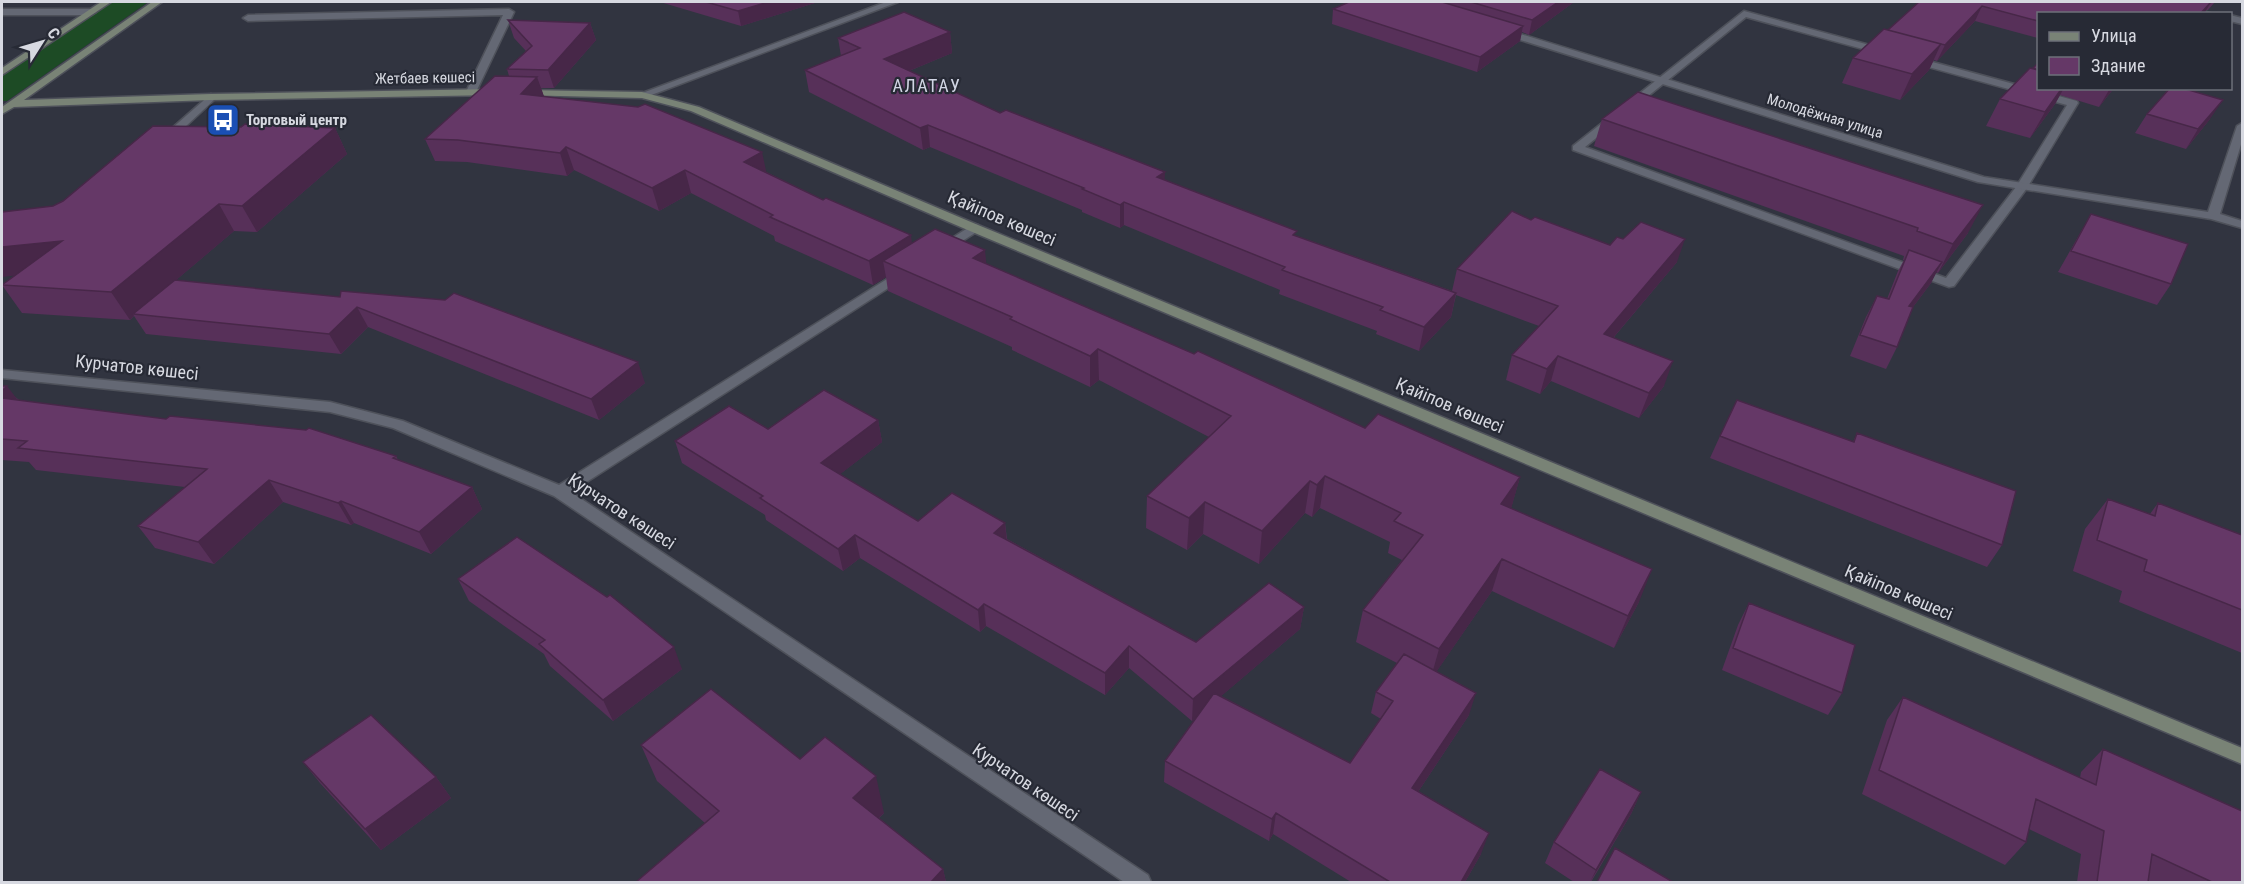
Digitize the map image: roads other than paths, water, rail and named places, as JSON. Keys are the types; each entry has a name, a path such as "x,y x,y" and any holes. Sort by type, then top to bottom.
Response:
{"street":[{"path":"2,72 106,2"},
{"path":"2,111 7,103 157,2"},
{"name":"Жетбаев көшесі","path":"7,103 471,92 642,95 893,2"},
{"path":"2158,2 2201,12"},
{"path":"2,12 91,12"},
{"path":"248,18 509,12 471,92"},
{"path":"1744,14 2073,103 2021,188 1949,283 1577,148 1662,81 1744,14"},
{"name":"Молодёжная улица","path":"1485,26 1982,180 2021,188 2213,216 2242,225"},
{"name":"Қайіпов көшесі","path":"642,95 695,109 974,228 2242,756"},
{"path":"160,144 210,97"},
{"path":"2213,216 2242,126"},
{"path":"933,253 974,228"},
{"path":"560,492 913,266"},
{"name":"Курчатов көшесі","path":"2,374 330,407 398,424 560,492 1141,882"}],"place":[{"name":"Торговый центр","path":"223,120"}],"district":[{"name":"АЛАТАУ","path":"927,85"}]}
